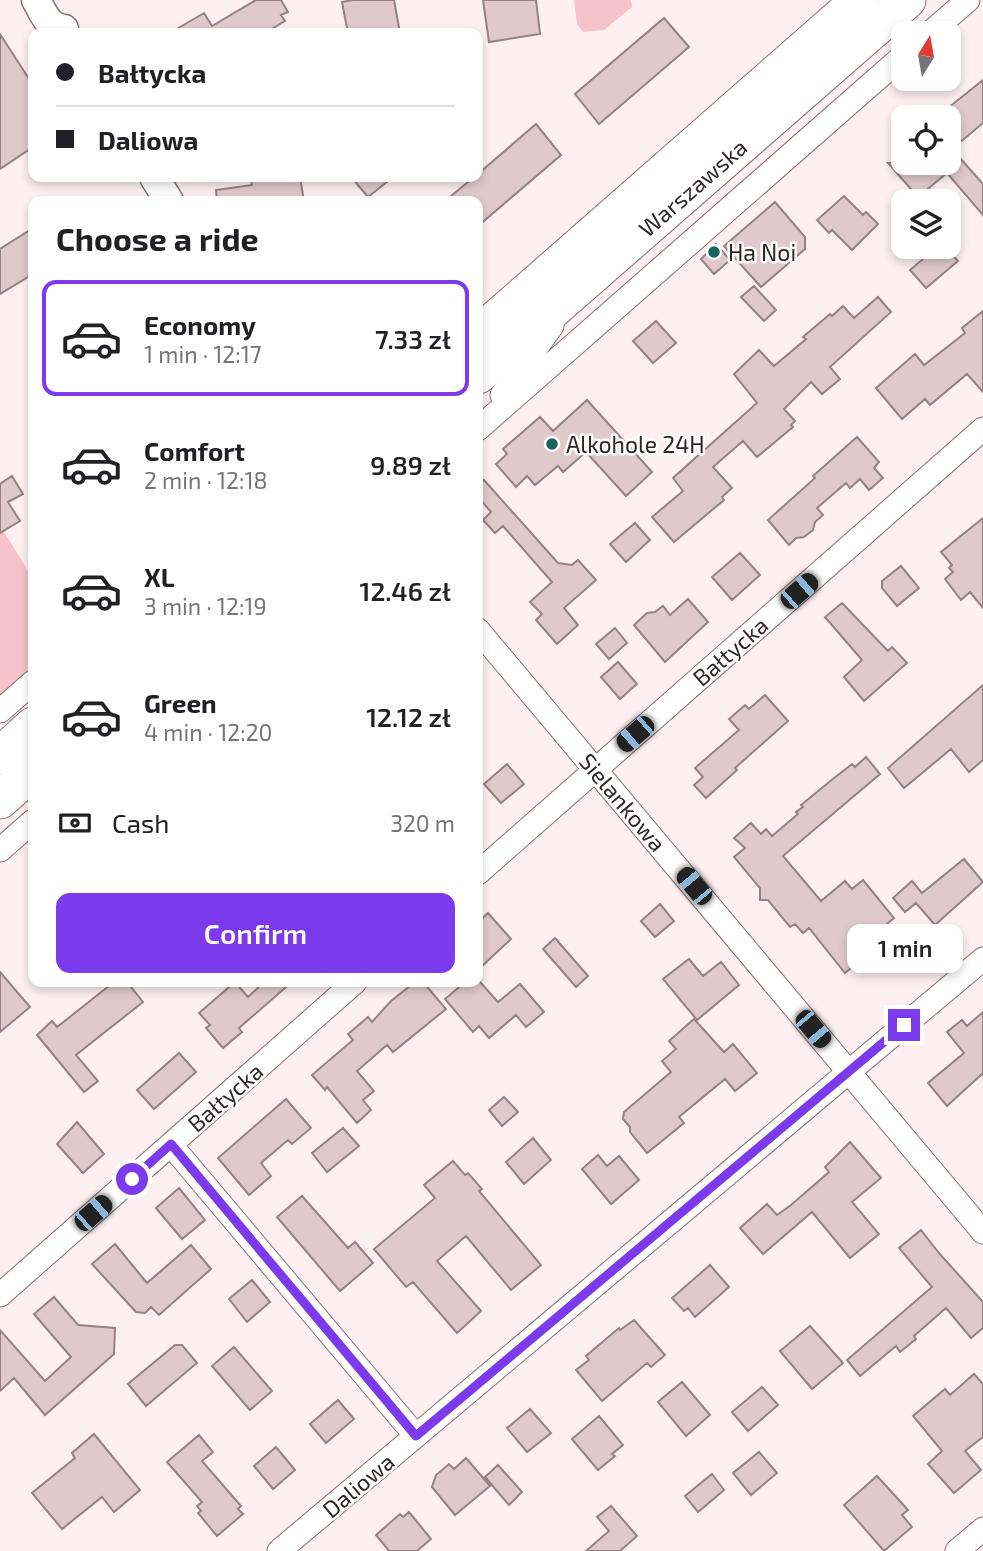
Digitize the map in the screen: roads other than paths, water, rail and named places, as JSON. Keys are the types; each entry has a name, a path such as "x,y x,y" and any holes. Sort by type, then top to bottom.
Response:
{"main road":[{"name":"Warszawska","path":"483,371 885,6"},
{"name":"Warszawska","path":"483,331 885,6"},
{"path":"0,756 28,731"},
{"path":"0,800 28,775"}],"street":[{"path":"36,0 51,24 57,28"},
{"path":"57,0 66,20 65,28"},
{"path":"885,6 921,0"},
{"path":"943,21 968,0"},
{"path":"483,425 891,67"},
{"path":"483,422 586,280"},
{"name":"Bałtycka","path":"483,869 983,429"},
{"name":"Sielankowa","path":"483,636 983,1232"},
{"path":"0,712 28,687"},
{"path":"0,850 28,825"},
{"name":"Daliowa","path":"279,1551 983,958"},
{"name":"Bałtycka","path":"0,1294 349,987"},
{"path":"171,1144 416,1436"},
{"path":"957,1551 983,1530"}],"place":[{"name":"Ha Noi","path":"714,252"},
{"name":"Alkohole 24H","path":"552,444"}]}
